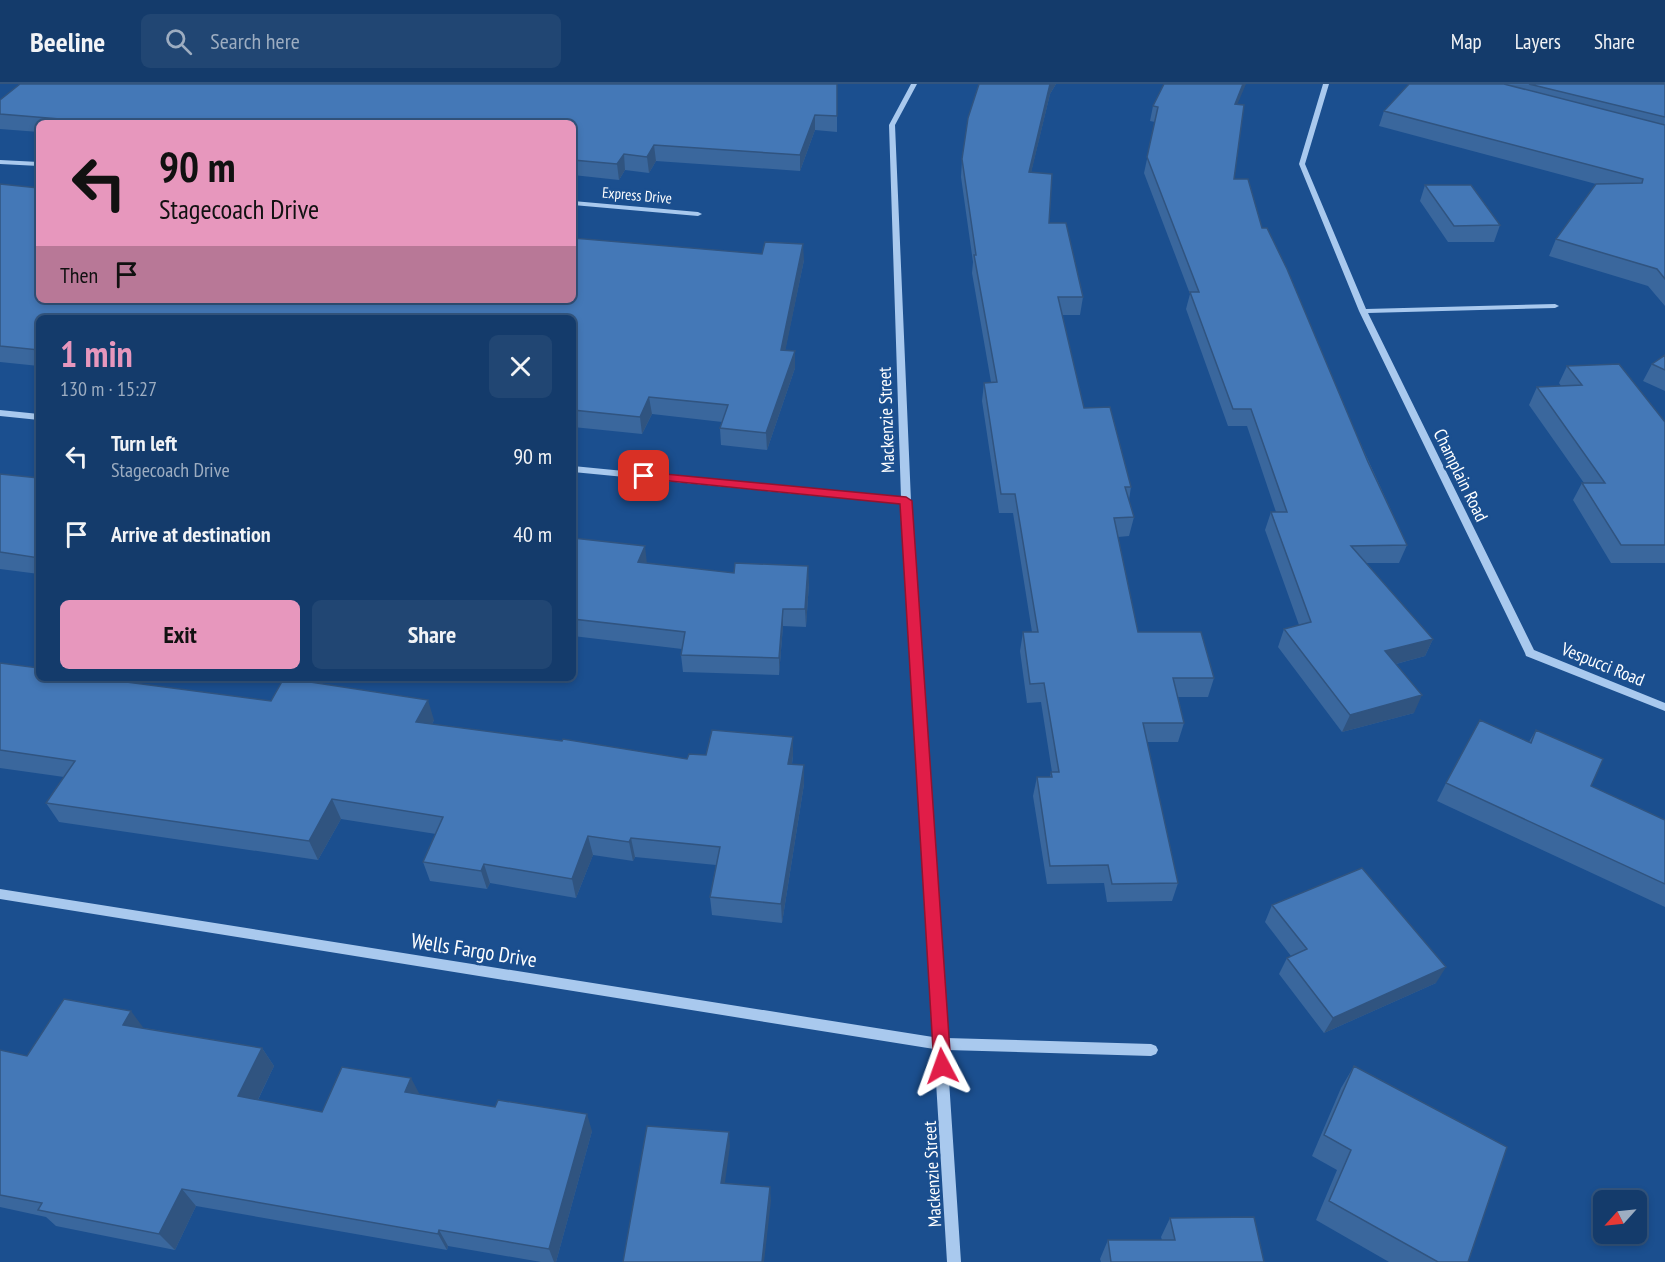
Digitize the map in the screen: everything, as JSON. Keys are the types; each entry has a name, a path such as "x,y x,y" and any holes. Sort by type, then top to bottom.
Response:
{"street":[{"name":"Mackenzie Street","path":"914,84 892,125 906,501 954,1262"},
{"name":"Champlain Road","path":"1326,84 1302,164 1363,311 1530,653"},
{"path":"0,162 36,164"},
{"name":"Express Drive","path":"576,204 698,214"},
{"path":"1363,311 1555,306"},
{"path":"0,413 36,417"},
{"path":"576,469 906,501"},
{"name":"Vespucci Road","path":"1530,653 1665,707"},
{"name":"Wells Fargo Drive","path":"0,894 941,1044 1151,1050"}],"building":[{"path":"20,84 837,84 837,116 815,115 800,155 654,145 647,157 624,154 617,164 576,160 576,120 72,120 0,114 0,100"},
{"path":"979,84 1050,84 1029,172 1052,174 1049,223 1066,223 1083,297 1058,297 1084,408 1110,407 1131,487 1125,487 1134,517 1114,518 1138,632 1201,632 1214,678 1173,678 1184,723 1143,723 1178,883 1112,884 1108,865 1050,866 1037,777 1052,777 1051,772 1059,772 1044,683 1030,684 1023,632 1038,632 1015,494 1001,494 984,383 997,382 974,255 976,255 962,159 968,118"},
{"path":"1164,84 1243,84 1235,104 1244,105 1234,179 1248,179 1262,228 1267,228 1287,269 1368,462 1407,545 1351,546 1433,639 1385,651 1422,695 1350,715 1284,629 1311,622 1271,512 1287,512 1251,409 1233,409 1190,292 1199,292 1147,157 1158,107 1153,106"},
{"path":"1409,84 1504,84 1665,125 1665,279 1657,269 1556,239 1596,184 1642,183 1643,179 1384,111"},
{"path":"1529,84 1665,84 1665,117"},
{"path":"0,184 36,188 36,303 576,303 576,238 762,254 765,242 803,244 781,350 795,351 766,433 720,428 728,405 649,397 640,417 576,410 576,315 36,315 36,350 0,346"},
{"path":"1425,185 1471,185 1500,225 1454,226"},
{"path":"1665,355 1665,370 1652,364"},
{"path":"1619,364 1665,422 1665,545 1621,545 1582,483 1605,483 1537,387 1582,385 1567,366"},
{"path":"0,474 36,478 36,558 0,552"},
{"path":"576,538 645,546 638,562 734,573 735,563 808,566 805,609 783,609 779,658 681,655 685,632 576,619"},
{"path":"0,663 36,668 36,681 119,681 271,701 282,681 304,681 428,700 416,722 562,741 563,739 687,759 689,754 706,755 712,730 793,737 788,764 804,765 781,904 710,897 720,847 631,838 629,842 588,836 572,879 484,864 481,871 423,862 443,817 332,799 309,841 46,803 75,761 0,750"},
{"path":"1480,720 1531,743 1536,730 1603,759 1591,786 1665,820 1665,884 1446,783"},
{"path":"1362,868 1446,967 1333,1018 1287,958 1307,949 1272,905"},
{"path":"64,999 131,1011 123,1025 262,1048 238,1096 322,1112 342,1067 411,1078 405,1092 495,1107 498,1100 587,1114 549,1249 439,1230 438,1234 182,1189 159,1234 38,1210 42,1203 0,1195 0,1050 27,1056"},
{"path":"1354,1066 1507,1147 1468,1262 1438,1262 1329,1201 1351,1150 1324,1135"},
{"path":"647,1126 729,1132 721,1183 770,1187 762,1262 623,1262"},
{"path":"1254,1217 1264,1262 1111,1262 1108,1240 1175,1240 1170,1218"}],"route":[{"path":"644,476 906,501 942,1066"}]}
